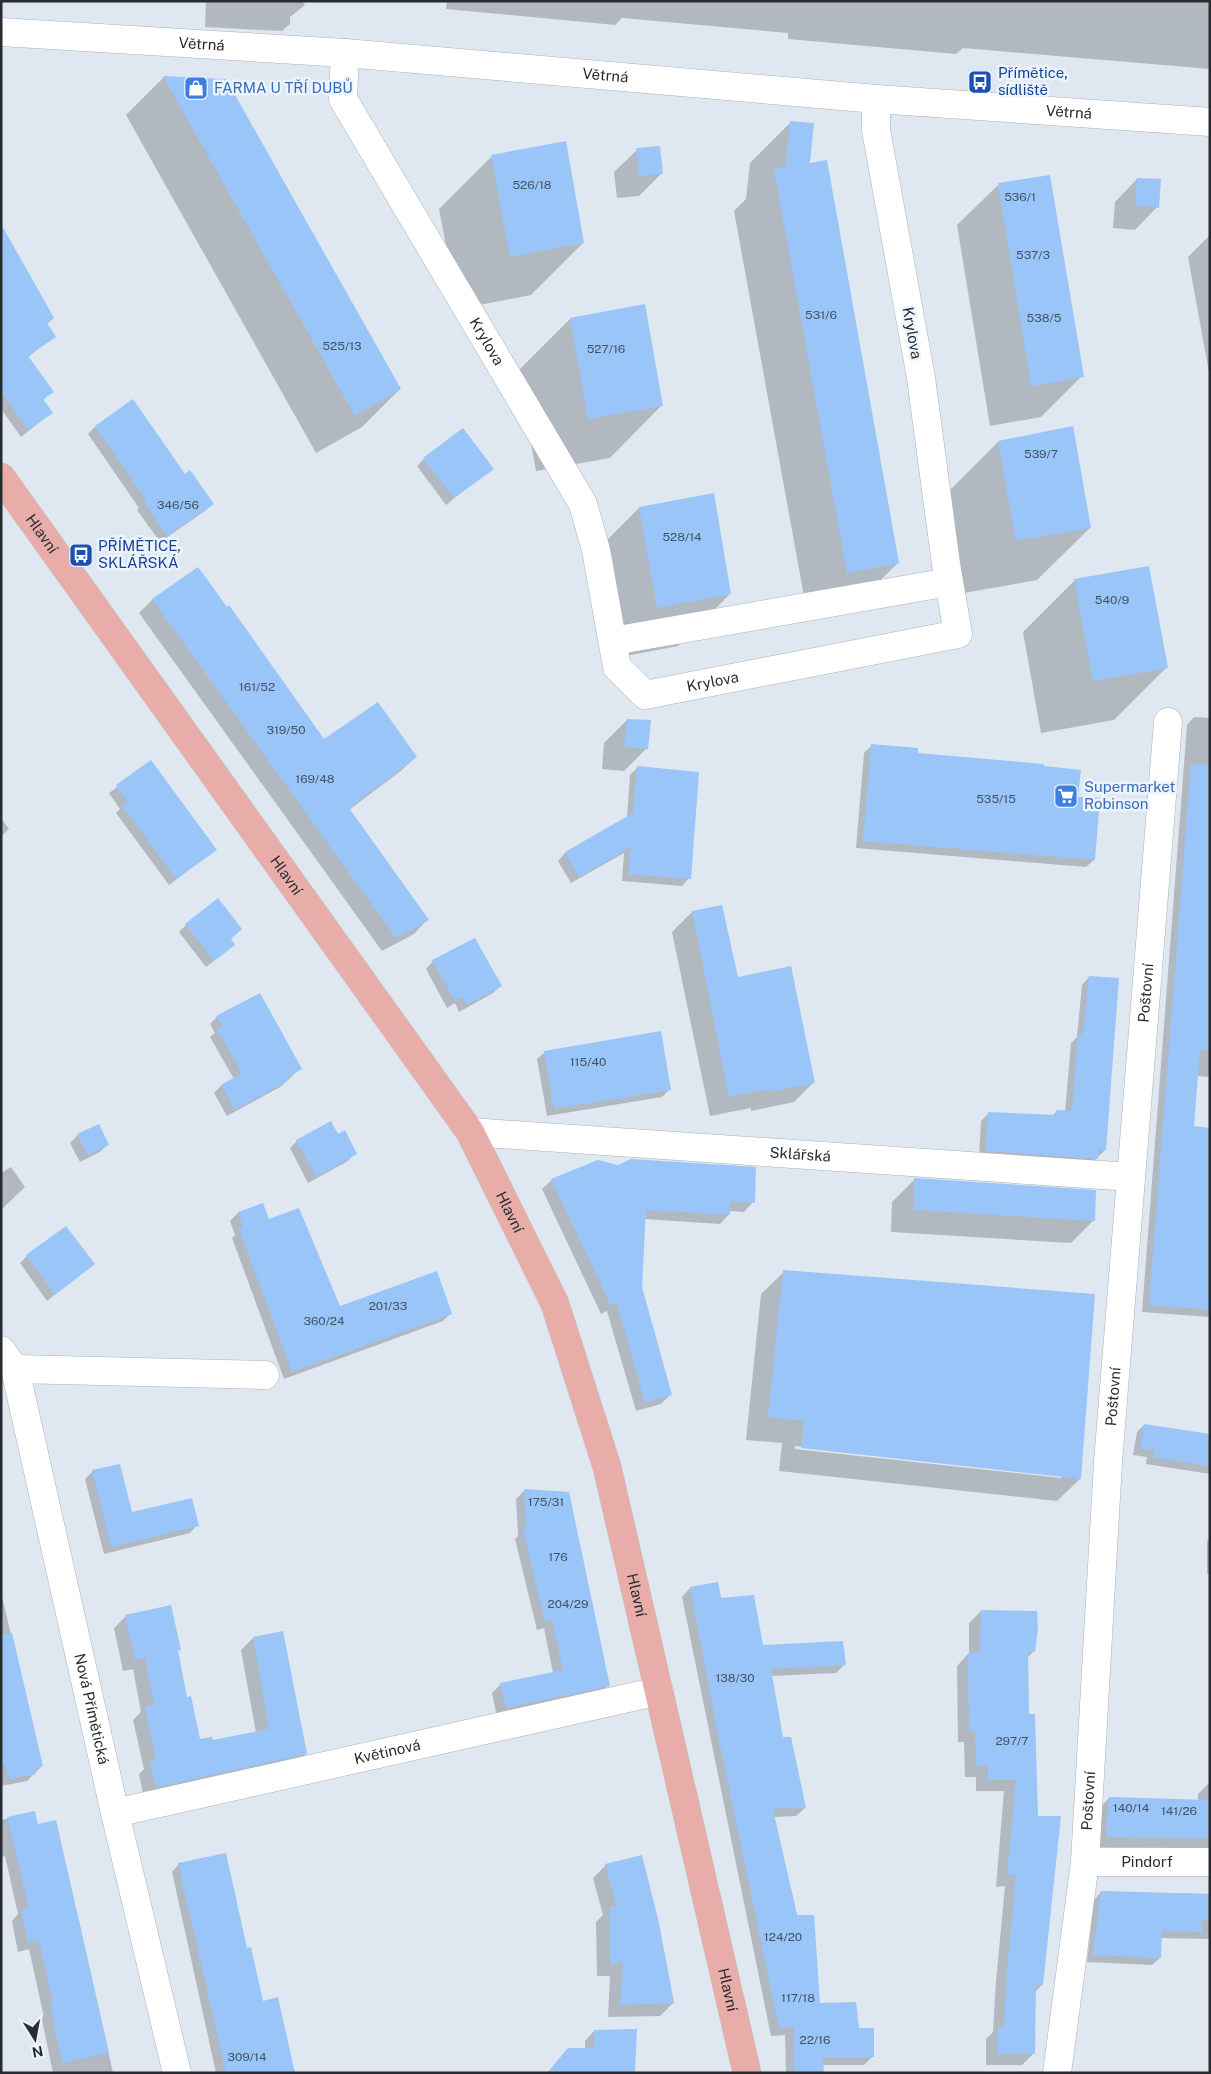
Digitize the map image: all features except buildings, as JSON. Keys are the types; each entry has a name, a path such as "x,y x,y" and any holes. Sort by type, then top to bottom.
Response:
{"main road":[{"name":"Hlavní","path":"1,477 470,1132 556,1304 607,1467 747,2073"}],"street":[{"name":"Větrná","path":"1,32 345,53 876,99 1210,122"},
{"name":"Krylova","path":"345,53 343,99 582,504 596,550 617,666 645,695 958,634 920,378 876,130 876,99"},
{"path":"613,641 949,582"},
{"name":"Poštovní","path":"1056,2073 1085,1862 1108,1462 1168,722"},
{"name":"Sklářská","path":"470,1132 1131,1176"},
{"path":"8,1359 265,1375"},
{"name":"Nová Přímětická","path":"8,1359 176,2073"},
{"name":"Květinová","path":"115,1813 659,1691"},
{"name":"Pindorf","path":"1085,1862 1210,1862"}],"place":[{"name":"Přímětice, sídliště","path":"980,82"},
{"name":"FARMA U TŘÍ DUBŮ","path":"196,88"},
{"name":"PŘÍMĚTICE, SKLÁŘSKÁ","path":"81,555"},
{"name":"Supermarket Robinson","path":"1066,796"}]}
